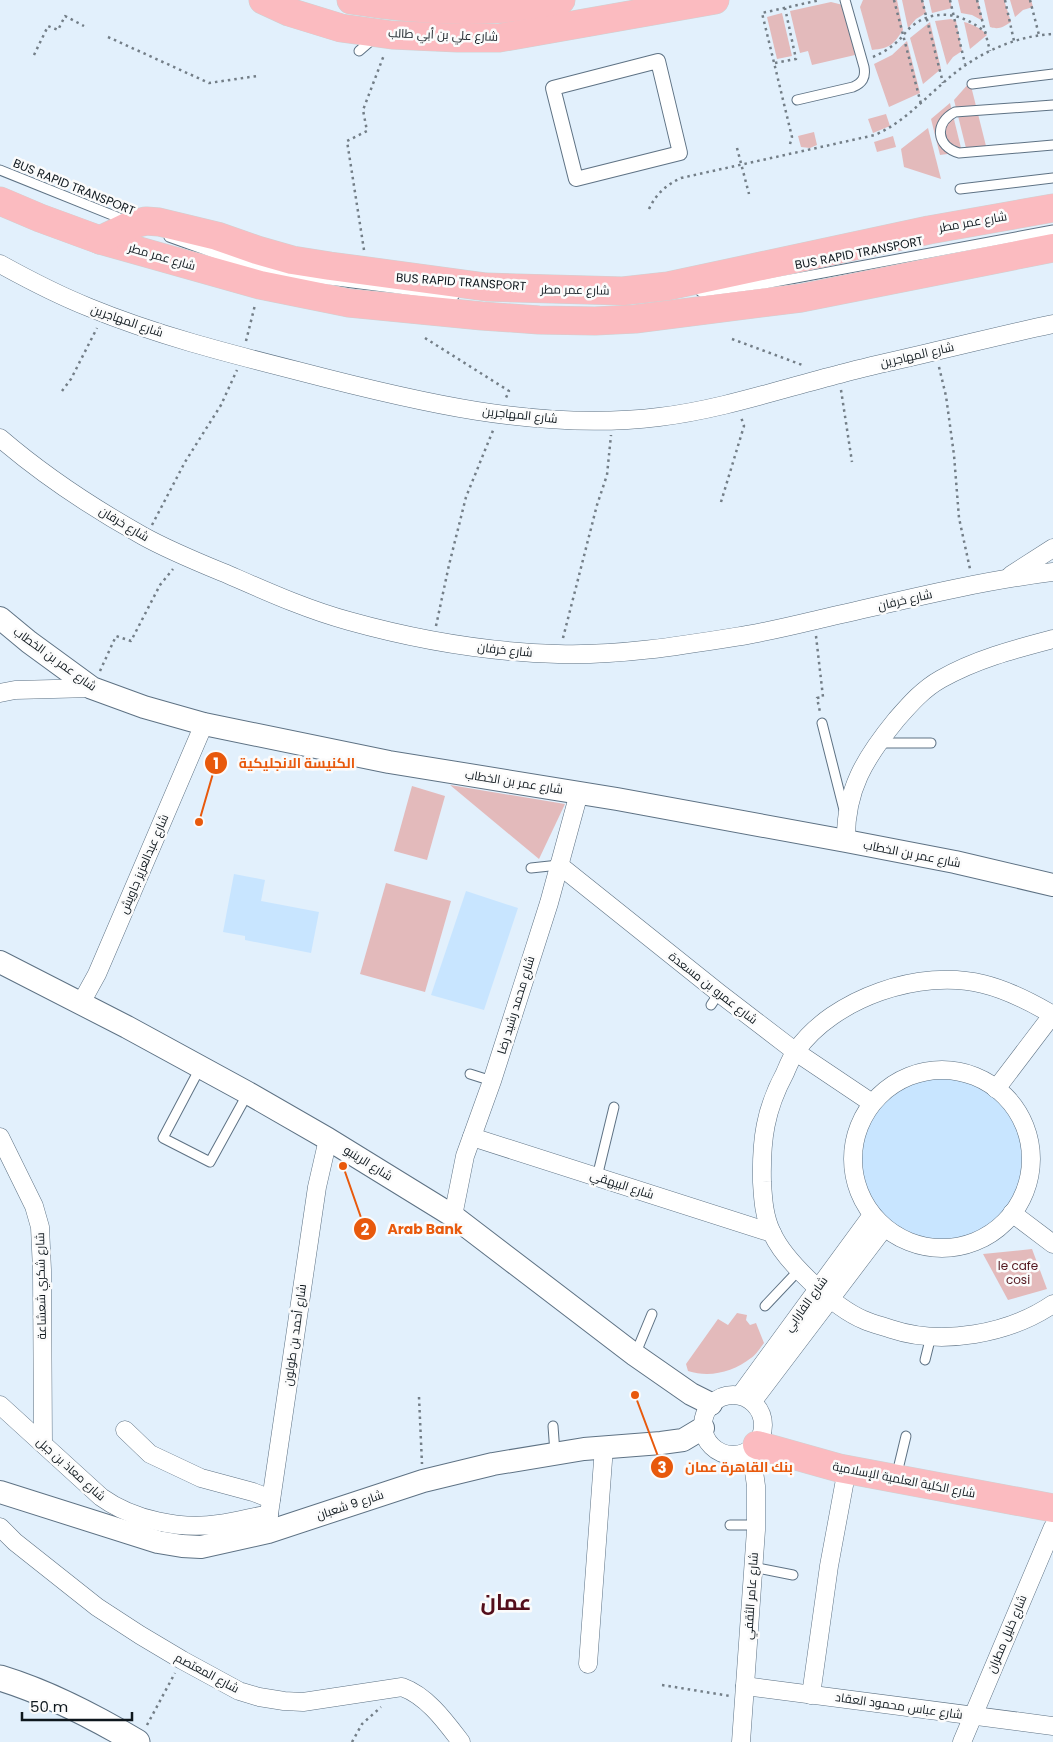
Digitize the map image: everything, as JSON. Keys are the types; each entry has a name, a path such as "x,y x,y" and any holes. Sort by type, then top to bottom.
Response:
{"main road":[{"name":"شارع علي بن أبي طالب","path":"263,0 289,12 341,28 386,34 499,38 715,0"},
{"name":"شارع علي بن أبي طالب","path":"351,0 402,8 460,10 498,9 561,0"},
{"name":"شارع عمر مطر","path":"0,201 100,240 260,285 349,303 548,320 595,321 635,319 801,298 1053,248"},
{"name":"شارع عمر مطر","path":"100,240 148,229 146,221 159,222 217,236 292,260 368,272 486,287 614,291 649,289 929,230 1053,208"},
{"name":"شارع الكلية العلمية الإسلامية","path":"757,1442 791,1441 899,1464 1053,1492"},
{"name":"شارع الكلية العلمية الإسلامية","path":"757,1442 846,1469 1053,1508"},
{"path":"0,1678 36,1689 104,1722 142,1734"}],"street":[{"path":"658,61 680,153 576,180 553,88 658,61"},
{"name":"شارع المهاجرين","path":"0,264 54,292 105,313 173,337 401,396 463,408 538,418 613,421 664,416 735,401 835,375 1053,324"},
{"name":"شارع خرفان","path":"0,438 28,461 84,499 145,537 201,564 271,593 348,621 433,641 515,652 594,654 664,647 749,635 1006,578 1053,572"},
{"path":"1006,578 1053,548"},
{"name":"شارع عمر بن الخطاب","path":"0,618 29,642 92,688 144,708 204,724 390,762 579,793 846,841 954,862 1053,885"},
{"path":"846,841 846,818 851,794 857,778 877,743 911,703 924,691 960,669 1012,650 1053,639"},
{"path":"0,693 15,690 92,688"},
{"name":"شارع عبدالعزيز جاويش","path":"82,1003 100,967 204,724"},
{"name":"شارع محمد رشيد رضا","path":"453,1216 465,1156 492,1081 560,866 579,793"},
{"name":"شارع عمرو بن مسعدة","path":"560,866 715,999 872,1103"},
{"name":"شارع الرينبو","path":"0,962 82,1003 248,1093 328,1139 453,1216 635,1355 690,1394 711,1404"},
{"path":"996,1089 1053,1014 1011,992 982,983 949,979 920,981 889,989 859,1001 836,1014 813,1032 796,1052 775,1092 766,1122 761,1153 763,1203 772,1233 793,1264 825,1293 863,1320 907,1334 947,1337 990,1331 1038,1314 1053,1304"},
{"path":"931,1071 954,1071 976,1077 996,1089 1010,1102 1021,1119 1030,1148 1029,1177 1022,1196 1012,1213 998,1228 982,1238 963,1245 943,1248 923,1246 904,1240 884,1228 872,1215 861,1197 854,1174 853,1149 859,1125 872,1103 888,1088 908,1076 931,1071"},
{"name":"شارع البيهقي","path":"472,1137 772,1233"},
{"name":"شارع أحمد بن طولون","path":"269,1515 315,1197 328,1139"},
{"name":"شارع شكري شعشاعة","path":"1,1140 34,1206 40,1227 43,1444"},
{"path":"1012,1213 1053,1244"},
{"name":"شارع الفارابي","path":"747,1398 825,1293 872,1215"},
{"name":"شارع الفارابي","path":"825,1293 884,1228"},
{"path":"683,1440 690,1419 692,1404 690,1394"},
{"path":"727,1395 747,1398 757,1406 763,1416 757,1442 743,1454 734,1456 717,1451 705,1437 703,1428 703,1419 711,1404 718,1398 727,1395"},
{"name":"شارع معاذ بن جبل","path":"0,1405 101,1497 115,1507 160,1521 194,1525 219,1524 269,1515"},
{"name":"شارع 9 شعبان","path":"0,1492 158,1542 182,1546 201,1546 269,1515 493,1464 555,1453 683,1440 703,1428"},
{"path":"125,1430 150,1454 201,1478 253,1492 269,1515"},
{"name":"شارع عامر الثقفي","path":"741,1742 756,1525 757,1442"},
{"path":"588,1664 604,1447"},
{"path":"811,1695 829,1566 846,1469"},
{"name":"شارع المعتصم","path":"0,1527 15,1542 96,1606 140,1636 239,1691 259,1697 304,1702 402,1687"},
{"name":"شارع خليل مطران","path":"962,1742 1053,1527"},
{"path":"402,1687 413,1691 426,1701 461,1742"},
{"name":"شارع عباس محمود العقاد","path":"744,1692 811,1695 1053,1726"}],"lane":[{"path":"797,100 853,87 859,85 863,80 865,74 864,67 845,0"},
{"path":"850,0 852,22"},
{"path":"359,51 386,34"},
{"path":"972,84 1053,74"},
{"path":"1053,105 955,112 944,120 940,134 946,146 952,151 959,153 1053,145"},
{"name":"BUS RAPID TRANSPORT","path":"0,170 230,260 290,275 432,294 461,296"},
{"path":"960,189 1053,178"},
{"name":"BUS RAPID TRANSPORT","path":"689,294 764,284 1053,230"},
{"path":"822,723 846,818"},
{"path":"877,743 930,743"},
{"path":"531,868 560,866"},
{"path":"200,1068 163,1138 210,1162 248,1093"},
{"path":"470,1074 492,1081"},
{"path":"597,1177 614,1107"},
{"path":"765,1306 799,1270"},
{"path":"635,1355 652,1314"},
{"path":"926,1360 931,1336"},
{"path":"553,1426 555,1453"},
{"path":"899,1464 906,1436"},
{"path":"730,1525 756,1525"},
{"path":"753,1567 793,1575"}],"path":[{"path":"790,144 792,137 762,13 820,0"},
{"path":"894,0 921,104"},
{"path":"922,0 943,82"},
{"path":"950,0 965,64"},
{"path":"977,0 990,51"},
{"path":"1005,0 1014,41"},
{"path":"1030,0 1039,35"},
{"path":"774,64 796,59 785,8"},
{"path":"873,57 891,48 914,24 937,15 954,16 969,21 986,33"},
{"path":"34,55 48,26 58,30 65,16 84,26"},
{"path":"368,272 347,141 367,131 363,110 386,34"},
{"path":"649,209 664,189 681,178 868,138 898,124 965,64 1014,41 1053,34"},
{"path":"108,37 208,83 257,76"},
{"path":"737,148 749,194"},
{"path":"145,537 185,462 221,405 242,356 260,285"},
{"path":"62,391 71,378 105,313"},
{"path":"425,338 509,391 466,497 449,564 433,641"},
{"path":"732,339 835,375 852,462"},
{"path":"935,351 946,396 954,455 959,518 973,585"},
{"path":"721,502 744,426 735,401"},
{"path":"559,654 597,505 607,475 613,421"},
{"path":"92,688 116,636 131,641 160,585 173,569 198,571 201,564"},
{"path":"814,620 823,697 817,698 822,723"},
{"path":"419,1397 423,1481"},
{"path":"142,1734 182,1660"},
{"path":"662,1686 744,1692"},
{"path":"352,1742 362,1724 402,1687"}],"shaded area":[{"path":"234,874 265,880 261,901 319,912 311,953 245,940 245,936 223,932"},
{"path":"466,891 518,908 484,1010 431,995"},
{"path":"951,1074 975,1080 1003,1098 1021,1126 1026,1142 1026,1174 1021,1190 1003,1218 990,1228 967,1239 935,1242 911,1236 883,1218 873,1205 862,1182 859,1150 865,1126 883,1098 896,1088 919,1077"}],"green space":[{"path":"863,0 897,0 903,30 891,45 872,50 860,7"},
{"path":"902,0 923,0 926,13 916,19 908,28"},
{"path":"929,0 950,0 952,8 932,13"},
{"path":"958,0 978,0 983,21 972,15 961,13"},
{"path":"984,0 1004,0 1011,22 1001,28 990,27"},
{"path":"1010,0 1031,0 1033,7 1023,10 1015,17"},
{"path":"831,2 843,5 855,55 812,65 808,51 800,53 790,11"},
{"path":"782,13 792,56 777,59 767,17"},
{"path":"951,19 956,21 962,51 953,57 947,65 935,21"},
{"path":"930,22 941,69 923,84 910,38"},
{"path":"964,22 982,30 987,35 970,49"},
{"path":"907,41 920,93 889,107 874,64 892,55"},
{"path":"970,82 987,150 967,152 954,100"},
{"path":"950,103 962,152 940,155 931,119"},
{"path":"886,114 890,126 873,133 868,119"},
{"path":"928,128 941,179 904,167 901,149"},
{"path":"814,132 817,145 810,148 801,147 798,136"},
{"path":"893,136 896,147 877,152 874,142"},
{"path":"450,785 565,804 539,859"},
{"path":"412,786 445,796 427,860 394,851"},
{"path":"386,883 451,901 425,992 360,974"},
{"name":"le cafe cosi","path":"1032,1249 1047,1289 1008,1300 983,1254"},
{"path":"737,1313 747,1315 746,1320 750,1325 756,1323 764,1343 753,1357 737,1367 713,1374 688,1371 686,1364 718,1319 728,1325"}],"place":[{"name":"الكنيسة الانجليكية","path":"199,822"},
{"name":"Arab Bank","path":"343,1166"},
{"name":"بنك القاهرة عمان","path":"635,1395"}],"district":[{"name":"عمان","path":"506,1602"}]}
